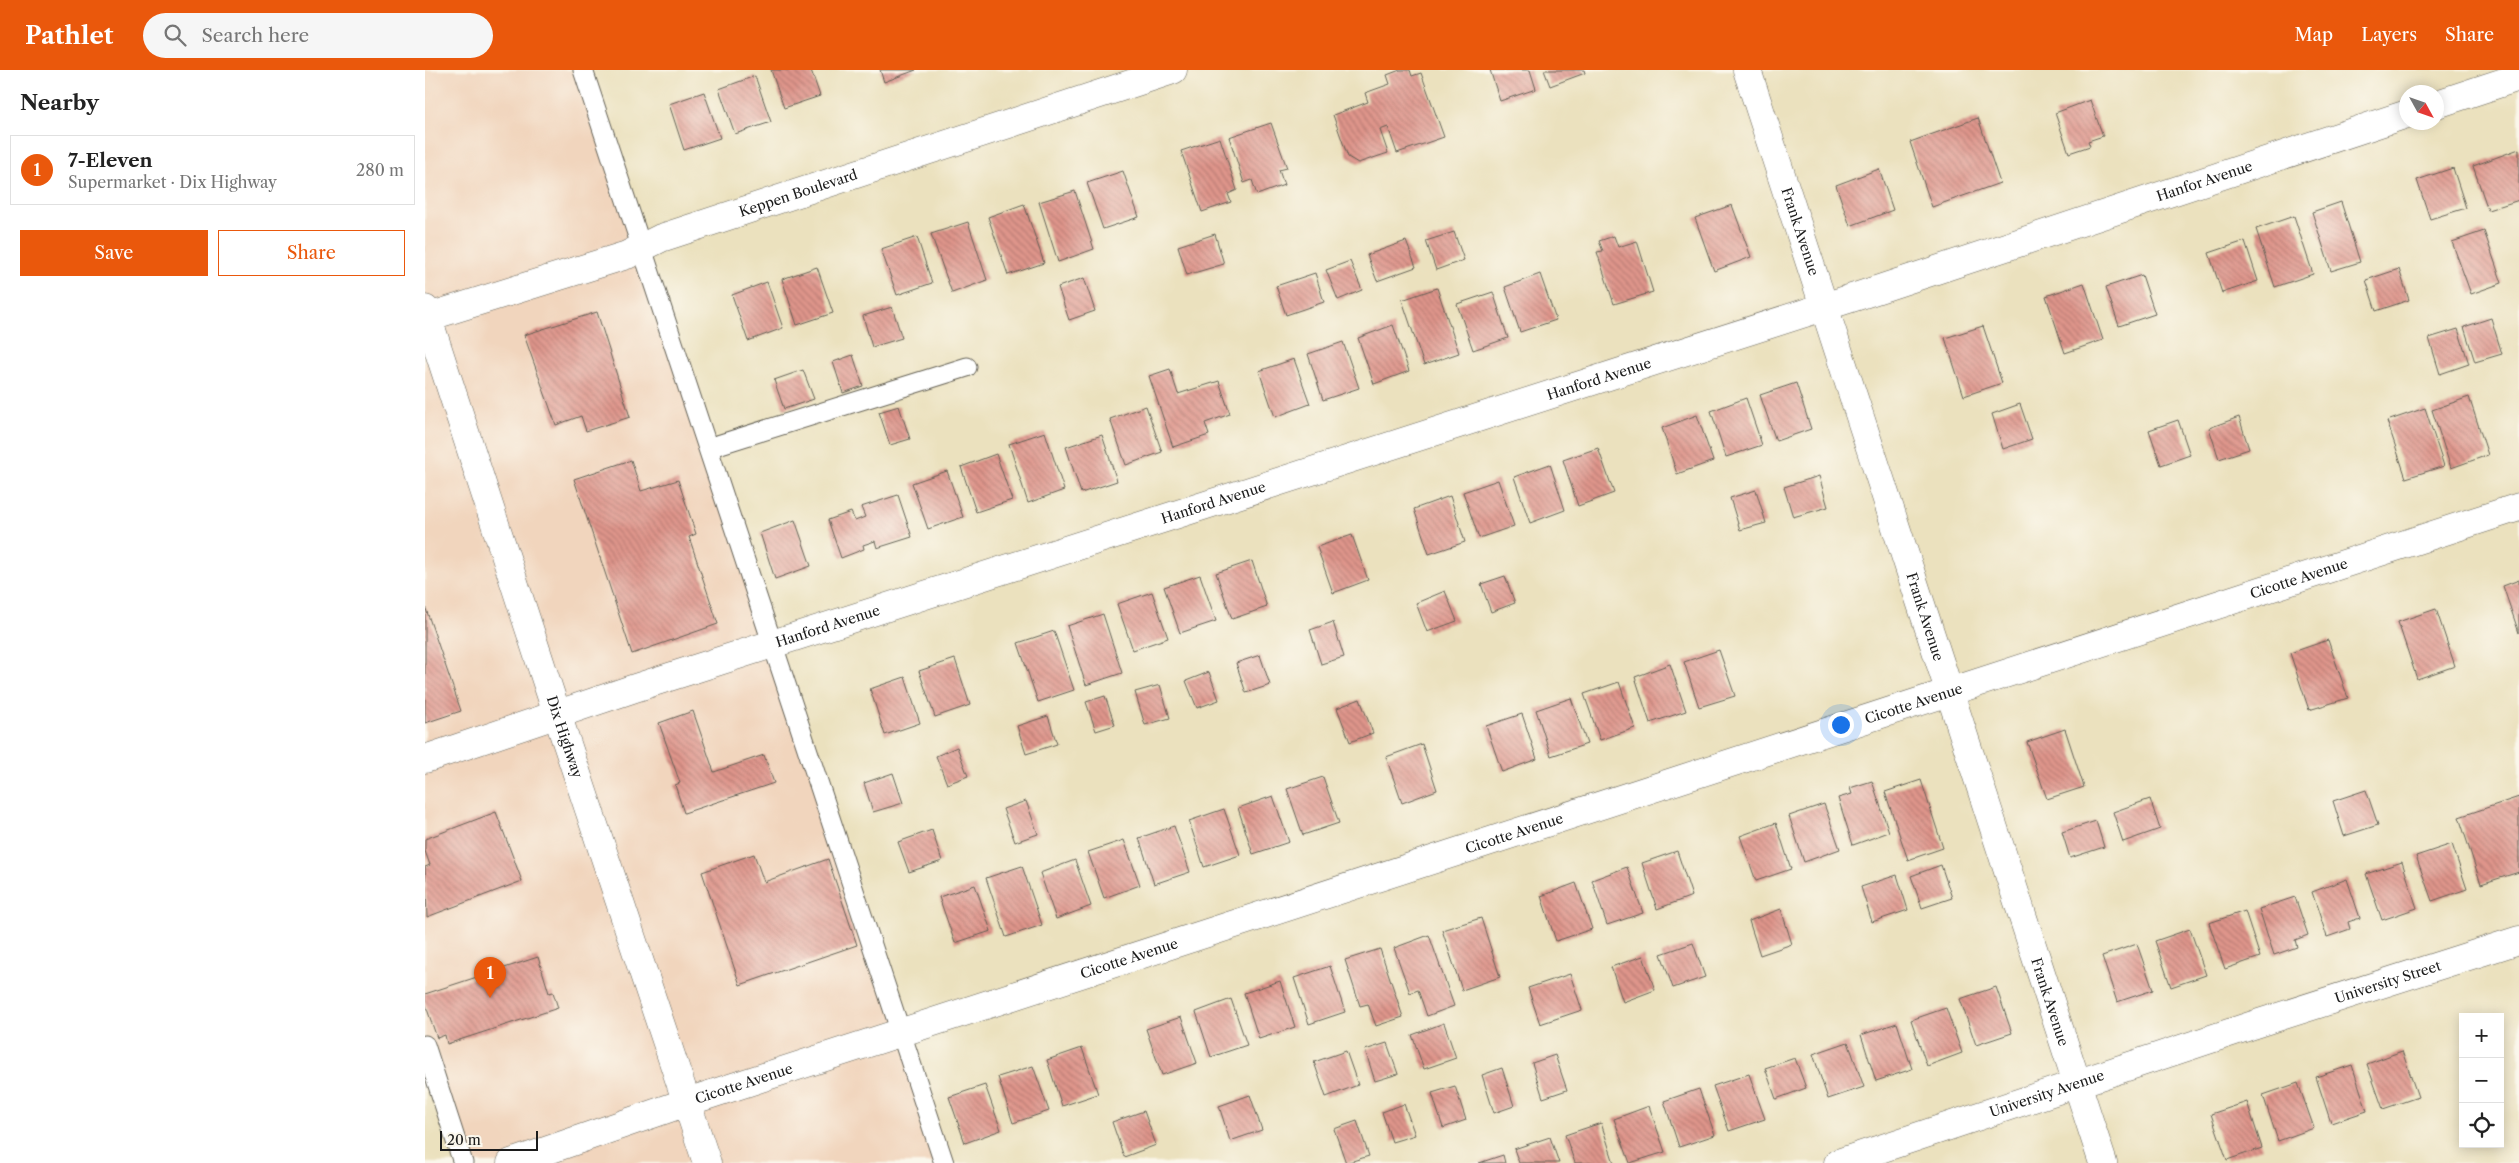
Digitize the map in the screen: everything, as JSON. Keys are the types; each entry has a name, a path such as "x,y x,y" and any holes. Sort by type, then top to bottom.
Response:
{"street":[{"name":"Keppen Boulevard","path":"426,315 627,255 661,238 1173,70"},
{"name":"Frank Avenue","path":"1747,70 1826,306 1948,694 2103,1163"},
{"path":"2444,102 2519,77"},
{"name":"Hanfor Avenue","path":"2002,247 2399,117"},
{"name":"Hanford Avenue","path":"425,759 557,714 1826,306 2002,247"},
{"name":"Dix Highway","path":"426,315 707,1163"},
{"name":"Cicotte Avenue","path":"511,1163 687,1102 2519,507"},
{"name":"University Street","path":"2256,1024 2519,940"},
{"name":"University Avenue","path":"1838,1163 2256,1024"}],"lane":[{"path":"583,70 764,618 771,645 902,1032 944,1163"},
{"path":"708,448 967,367"},
{"path":"425,1045 463,1163"}],"shaded area":[{"path":"425,70 583,70 944,1163 463,1163 425,1045"}],"building":[{"path":"771,70 811,70 820,96 784,108"},
{"path":"880,70 916,70 884,82"},
{"path":"1400,70 1410,70 1412,76 1421,73 1444,137 1397,153 1388,127 1380,130 1388,153 1358,163 1348,157 1333,115 1368,102 1365,93 1390,84 1387,75"},
{"path":"1490,70 1530,70 1536,89 1500,101"},
{"path":"1544,70 1584,70 1585,73 1550,86"},
{"path":"755,76 771,122 735,134 719,89"},
{"path":"704,92 720,138 684,150 669,104"},
{"path":"2090,100 2103,136 2088,141 2090,146 2069,153 2055,113"},
{"path":"1978,118 2000,183 1932,207 1910,142"},
{"path":"1271,123 1287,168 1279,170 1284,185 1257,195 1252,180 1244,183 1229,137"},
{"path":"1220,138 1237,190 1228,194 1231,202 1202,212 1181,151"},
{"path":"2519,149 2519,200 2488,210 2473,166"},
{"path":"2453,168 2466,208 2430,219 2417,180"},
{"path":"1879,169 1893,210 1850,226 1836,185"},
{"path":"1123,171 1139,217 1103,229 1087,183"},
{"path":"1075,191 1094,249 1058,262 1039,202"},
{"path":"2341,202 2360,262 2331,271 2312,212"},
{"path":"1024,204 1044,263 1008,275 988,217"},
{"path":"1732,205 1751,257 1714,271 1695,218"},
{"path":"2294,216 2313,274 2275,287 2256,229"},
{"path":"968,222 987,280 952,293 931,234"},
{"path":"2484,231 2502,283 2471,294 2452,242"},
{"path":"1454,232 1464,260 1436,270 1426,241"},
{"path":"1215,234 1224,264 1187,275 1178,246"},
{"path":"1614,236 1618,247 1637,241 1653,292 1614,304 1597,252 1603,251 1599,241"},
{"path":"917,237 932,283 897,295 881,249"},
{"path":"1406,241 1416,267 1377,281 1367,255"},
{"path":"2245,241 2258,281 2222,293 2209,253"},
{"path":"1350,261 1362,290 1338,300 1326,270"},
{"path":"817,267 833,313 797,325 782,279"},
{"path":"2399,269 2409,300 2376,311 2366,280"},
{"path":"1315,273 1324,302 1286,315 1276,286"},
{"path":"1540,274 1556,320 1520,332 1505,287"},
{"path":"2142,275 2155,314 2119,326 2106,287"},
{"path":"1084,278 1095,311 1069,320 1058,287"},
{"path":"767,282 783,328 748,341 732,295"},
{"path":"2084,283 2103,340 2065,353 2046,296"},
{"path":"1437,288 1459,353 1424,365 1402,300"},
{"path":"1493,292 1508,338 1473,350 1457,304"},
{"path":"892,307 902,338 872,347 863,316"},
{"path":"597,312 630,417 586,431 581,416 556,425 524,335"},
{"path":"2491,318 2502,354 2475,362 2464,327"},
{"path":"1393,325 1409,371 1374,384 1358,338"},
{"path":"1983,326 2002,383 1964,396 1945,338"},
{"path":"2458,329 2469,364 2440,374 2429,338"},
{"path":"1343,342 1359,388 1323,400 1308,354"},
{"path":"853,355 863,386 843,393 833,362"},
{"path":"1294,359 1310,404 1275,417 1259,371"},
{"path":"1170,369 1178,394 1219,381 1230,414 1205,423 1209,435 1173,447 1149,376"},
{"path":"803,370 814,399 784,409 774,380"},
{"path":"1796,383 1811,429 1776,441 1760,395"},
{"path":"2469,397 2488,455 2451,468 2432,410"},
{"path":"1746,398 1762,445 1726,457 1711,411"},
{"path":"2020,404 2032,439 2003,449 1992,414"},
{"path":"899,406 910,439 890,445 879,412"},
{"path":"1146,406 1162,452 1126,465 1110,419"},
{"path":"2425,408 2444,466 2406,478 2387,421"},
{"path":"1697,415 1713,461 1677,474 1662,428"},
{"path":"2239,417 2249,449 2219,459 2209,428"},
{"path":"2178,420 2190,455 2161,465 2149,430"},
{"path":"1045,432 1064,490 1028,503 1009,444"},
{"path":"1102,435 1117,481 1081,493 1066,447"},
{"path":"1598,448 1614,493 1578,506 1563,460"},
{"path":"996,454 1012,500 976,512 961,467"},
{"path":"631,460 641,491 678,480 696,534 689,537 718,624 632,654 574,479"},
{"path":"1550,464 1565,510 1530,523 1514,477"},
{"path":"947,471 963,517 928,529 912,483"},
{"path":"1819,476 1828,507 1793,517 1784,487"},
{"path":"1498,480 1514,526 1479,538 1463,492"},
{"path":"1756,490 1766,523 1740,530 1730,498"},
{"path":"898,495 912,537 877,548 875,541 863,545 864,549 841,558 828,520 851,512 855,521 865,517 861,507"},
{"path":"1450,496 1465,542 1429,554 1414,509"},
{"path":"795,520 811,566 775,579 760,533"},
{"path":"1352,535 1368,580 1333,593 1317,547"},
{"path":"1252,561 1267,607 1232,619 1216,573"},
{"path":"1200,575 1216,621 1180,633 1164,587"},
{"path":"1505,576 1515,603 1491,612 1481,584"},
{"path":"2519,580 2519,633 2503,586"},
{"path":"1445,591 1457,621 1427,632 1416,603"},
{"path":"1152,592 1168,638 1133,650 1117,604"},
{"path":"425,606 461,711 425,723"},
{"path":"2436,609 2455,666 2417,679 2398,622"},
{"path":"1103,614 1122,673 1086,685 1067,626"},
{"path":"1333,622 1344,657 1321,664 1310,630"},
{"path":"1054,631 1074,690 1038,702 1018,643"},
{"path":"2328,640 2348,698 2309,710 2290,653"},
{"path":"1719,650 1735,696 1699,707 1684,662"},
{"path":"1260,655 1270,685 1246,693 1236,663"},
{"path":"955,659 970,705 935,717 919,671"},
{"path":"1670,664 1686,711 1650,723 1635,677"},
{"path":"1209,672 1219,700 1197,708 1186,681"},
{"path":"905,677 920,723 885,735 870,689"},
{"path":"1619,682 1635,728 1600,740 1584,694"},
{"path":"1160,685 1170,718 1145,725 1135,692"},
{"path":"1105,696 1115,725 1096,731 1086,702"},
{"path":"1571,698 1587,744 1551,756 1536,710"},
{"path":"1360,699 1373,733 1350,742 1337,708"},
{"path":"693,711 714,772 764,755 774,783 684,813 675,785 680,783 659,723"},
{"path":"1522,714 1537,759 1502,772 1486,726"},
{"path":"1048,716 1057,744 1026,754 1017,726"},
{"path":"2065,729 2084,787 2047,799 2027,742"},
{"path":"1422,744 1437,790 1402,803 1386,757"},
{"path":"957,747 968,776 947,784 936,756"},
{"path":"893,773 903,803 873,812 864,783"},
{"path":"1323,777 1339,823 1303,835 1287,789"},
{"path":"1921,780 1943,848 1908,860 1885,792"},
{"path":"1872,781 1889,832 1853,845 1838,798 1852,794 1850,788"},
{"path":"2366,790 2378,825 2344,836 2333,801"},
{"path":"1273,796 1289,842 1253,854 1238,808"},
{"path":"2519,797 2519,872 2481,884 2459,817"},
{"path":"2150,799 2160,829 2123,842 2113,812"},
{"path":"1026,801 1038,834 1015,842 1003,809"},
{"path":"1824,804 1840,849 1804,862 1789,816"},
{"path":"1224,809 1240,855 1204,867 1189,821"},
{"path":"496,812 522,881 427,917 425,867 430,865 425,851 425,839"},
{"path":"2096,821 2104,847 2070,858 2062,832"},
{"path":"1776,823 1791,869 1756,881 1740,836"},
{"path":"1174,826 1190,872 1154,884 1139,838"},
{"path":"932,830 942,861 909,872 898,842"},
{"path":"1124,840 1140,885 1104,898 1088,852"},
{"path":"2452,844 2467,889 2432,901 2416,856"},
{"path":"1677,851 1692,896 1657,909 1642,863"},
{"path":"754,854 764,882 828,859 857,945 740,985 702,872"},
{"path":"1075,860 1091,906 1056,919 1040,873"},
{"path":"2402,862 2417,908 2382,920 2366,874"},
{"path":"1941,865 1952,898 1922,908 1911,876"},
{"path":"1022,866 1042,925 1006,937 986,878"},
{"path":"1627,867 1643,913 1607,925 1592,880"},
{"path":"1897,875 1908,910 1872,922 1861,887"},
{"path":"2347,879 2360,918 2348,922 2350,929 2327,937 2312,892"},
{"path":"1576,883 1592,929 1556,941 1541,896"},
{"path":"975,885 991,931 955,943 939,897"},
{"path":"2295,897 2308,935 2295,940 2297,947 2274,955 2259,909"},
{"path":"1781,909 1792,944 1760,955 1749,921"},
{"path":"2245,911 2260,957 2225,969 2209,923"},
{"path":"1481,918 1500,977 1462,990 1442,930"},
{"path":"2190,929 2206,975 2171,987 2155,941"},
{"path":"1429,935 1454,1006 1427,1016 1418,990 1410,993 1394,948"},
{"path":"1693,943 1705,977 1673,988 1661,954"},
{"path":"2137,944 2153,990 2117,1002 2102,956"},
{"path":"1380,949 1403,1017 1376,1026 1368,1004 1360,1006 1345,960"},
{"path":"1643,956 1655,990 1623,1002 1611,967"},
{"path":"538,957 549,993 553,992 558,1008 447,1044 445,1035 437,1038 425,1003 425,994"},
{"path":"1330,966 1345,1012 1309,1024 1294,978"},
{"path":"1570,974 1582,1010 1540,1024 1528,988"},
{"path":"1280,981 1295,1027 1259,1039 1244,993"},
{"path":"1996,987 2012,1033 1976,1045 1960,999"},
{"path":"1231,999 1247,1045 1211,1057 1196,1012"},
{"path":"1946,1008 1962,1053 1927,1066 1911,1020"},
{"path":"1181,1017 1197,1063 1162,1075 1146,1029"},
{"path":"1444,1023 1456,1058 1424,1069 1412,1035"},
{"path":"1897,1023 1912,1069 1876,1081 1861,1035"},
{"path":"1848,1042 1864,1087 1828,1099 1813,1054"},
{"path":"1387,1043 1398,1074 1375,1081 1365,1050"},
{"path":"1082,1048 1098,1094 1062,1106 1047,1060"},
{"path":"1346,1051 1358,1085 1326,1097 1314,1062"},
{"path":"2402,1051 2418,1097 2383,1109 2367,1064"},
{"path":"1555,1055 1567,1090 1543,1098 1532,1063"},
{"path":"1795,1058 1806,1088 1776,1099 1765,1068"},
{"path":"2352,1065 2367,1111 2331,1123 2316,1077"},
{"path":"1033,1066 1049,1111 1013,1123 998,1077"},
{"path":"1502,1068 1514,1106 1494,1113 1482,1075"},
{"path":"1749,1074 1765,1119 1729,1131 1713,1086"},
{"path":"2298,1083 2314,1128 2278,1141 2263,1095"},
{"path":"985,1085 1001,1130 965,1143 949,1097"},
{"path":"1455,1086 1466,1120 1443,1128 1432,1093"},
{"path":"1699,1089 1715,1135 1679,1147 1664,1101"},
{"path":"1250,1095 1262,1130 1230,1141 1219,1106"},
{"path":"2247,1102 2262,1148 2227,1160 2211,1114"},
{"path":"1404,1104 1415,1135 1392,1142 1382,1112"},
{"path":"1649,1106 1665,1152 1630,1163 1614,1119"},
{"path":"1144,1111 1156,1145 1124,1157 1112,1122"},
{"path":"1357,1121 1369,1156 1346,1163 1334,1129"},
{"path":"1601,1123 1614,1163 1575,1163 1565,1135"},
{"path":"1550,1137 1559,1163 1519,1163 1514,1149"},
{"path":"1503,1155 1505,1163 1479,1163"}],"place":[{"name":"7-Eleven","path":"490,998"}]}
